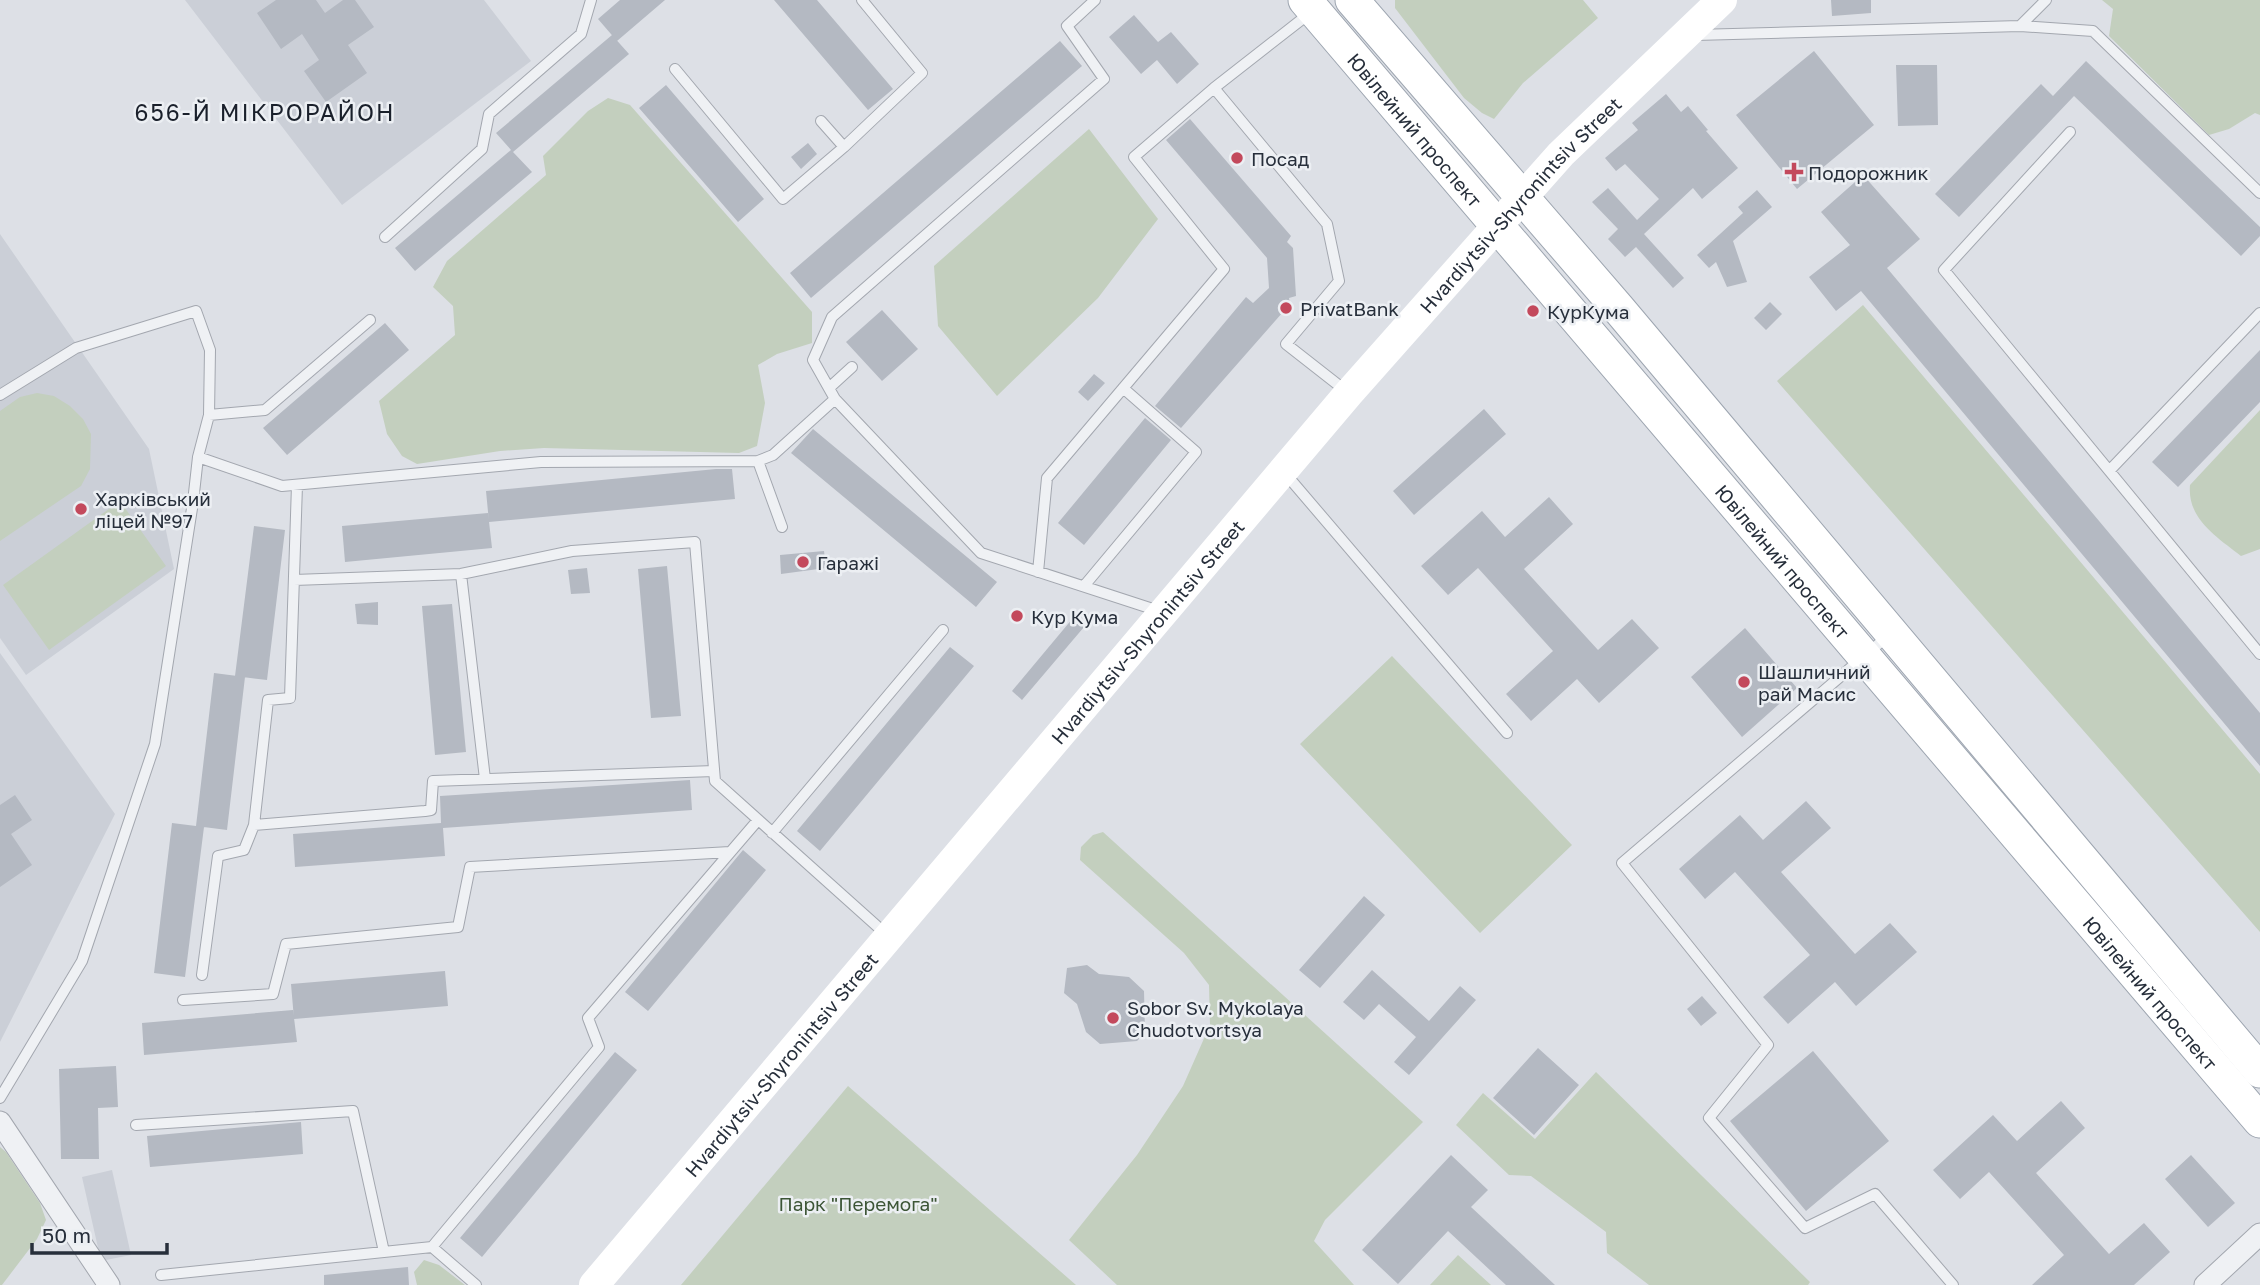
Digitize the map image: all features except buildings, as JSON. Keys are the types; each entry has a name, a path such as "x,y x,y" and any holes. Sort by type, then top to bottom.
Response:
{"main road":[{"name":"Hvardiytsiv-Shyronintsiv Street","path":"594,1285 1349,393 1522,197 1578,138 1722,0"},
{"name":"Ювілейний проспект","path":"1323,3 1522,197 2260,1071"},
{"name":"Ювілейний проспект","path":"1323,3 1499,226 2260,1121"}],"street":[{"path":"0,1122 109,1285"},
{"path":"2205,1285 2260,1234"}],"lane":[{"path":"385,236 482,149 489,114 581,34 591,0"},
{"path":"675,69 783,199 844,147 922,73 862,0"},
{"path":"1094,0 1067,26 1104,79 832,317 813,360 835,399 981,553 1164,612"},
{"path":"2021,26 2046,0"},
{"path":"1038,572 1047,478 1224,269 1134,157 1214,88 1323,3"},
{"path":"1685,36 2021,26 2093,32 2260,193"},
{"path":"1214,88 1327,224 1339,281 1286,344 1349,393"},
{"path":"821,121 844,147"},
{"path":"2070,132 1944,270 2260,654"},
{"path":"0,395 76,348 196,311 210,350 209,415 198,457 155,744 82,961 0,1098"},
{"path":"2110,470 2260,313"},
{"path":"209,415 265,410 370,320"},
{"path":"829,388 852,367"},
{"path":"1084,586 1196,452 1123,388"},
{"path":"198,457 282,486 541,462 758,461 773,455 835,399"},
{"path":"758,461 782,527"},
{"path":"1284,472 1507,733"},
{"path":"202,975 218,856 244,850 254,825 268,700 290,698 297,485"},
{"path":"294,580 461,574 572,551 695,542 715,781 888,936"},
{"path":"461,574 485,779"},
{"path":"772,832 943,630"},
{"path":"1891,634 1622,863 1768,1045 1709,1118 1805,1228 1875,1194 1953,1285"},
{"path":"254,825 431,810 433,781 714,771"},
{"path":"160,1275 432,1247 599,1047 588,1018 758,820"},
{"path":"183,1000 273,994 286,944 458,927 470,867 730,852"},
{"path":"136,1125 353,1111 384,1251"},
{"path":"432,1247 476,1285"}],"shaded area":[{"path":"185,0 484,0 531,61 342,205"},
{"name":"Харківський ліцей №97","path":"0,234 149,449 174,569 26,675 0,638"},
{"path":"0,653 115,814 0,1042"},
{"path":"112,1170 131,1255 101,1261 82,1177"}],"green space":[{"path":"1395,0 1583,0 1598,18 1523,83 1494,119 1464,98 1395,8"},
{"path":"2102,0 2260,0 2260,115 2255,113 2229,129 2209,135 2109,36 2113,9"},
{"path":"608,98 630,105 812,312 812,343 777,354 758,365 765,403 757,446 739,453 544,448 500,451 417,464 402,456 387,434 379,401 455,335 453,306 433,287 447,261 546,175 543,156 588,111"},
{"path":"1089,129 1158,219 1098,298 997,396 938,326 934,266"},
{"path":"1863,305 2260,774 2260,932 1777,381"},
{"path":"37,393 54,396 70,406 83,419 91,434 90,469 81,486 0,541 0,411 20,397"},
{"path":"2260,410 2260,549 2241,556 2198,517 2190,497 2190,485"},
{"path":"120,501 166,566 49,650 3,585"},
{"path":"1392,656 1572,845 1480,933 1300,744"},
{"path":"1103,832 1423,1122 1325,1220 1314,1241 1354,1285 1117,1285 1069,1240 1137,1155 1183,1086 1210,1025 1209,985 1184,953 1080,860 1081,847 1093,835"},
{"path":"1596,1072 1810,1282 1808,1285 1649,1285 1607,1253 1606,1232 1531,1176 1509,1175 1456,1125 1483,1093 1535,1139"},
{"name":"Парк \"Перемога\"","path":"848,1086 1076,1285 681,1285"},
{"path":"0,1147 40,1203 46,1220 37,1239 2,1285 0,1285"},
{"path":"1458,1255 1491,1285 1430,1285"},
{"path":"424,1260 439,1265 465,1285 417,1285 414,1272"}],"place":[{"name":"Посад","path":"1237,158"},
{"name":"Подорожник","path":"1794,172"},
{"name":"PrivatBank","path":"1286,308"},
{"name":"КурКума","path":"1533,311"},
{"name":"Харківський ліцей №97","path":"81,509"},
{"name":"Гаражі","path":"803,562"},
{"name":"Кур Кума","path":"1017,616"},
{"name":"Шашличний рай Масис","path":"1744,682"},
{"name":"Sobor Sv. Mykolaya Chudotvortsya","path":"1113,1018"}],"district":[{"name":"656-Й МІКРОРАЙОН","path":"265,112"}]}
